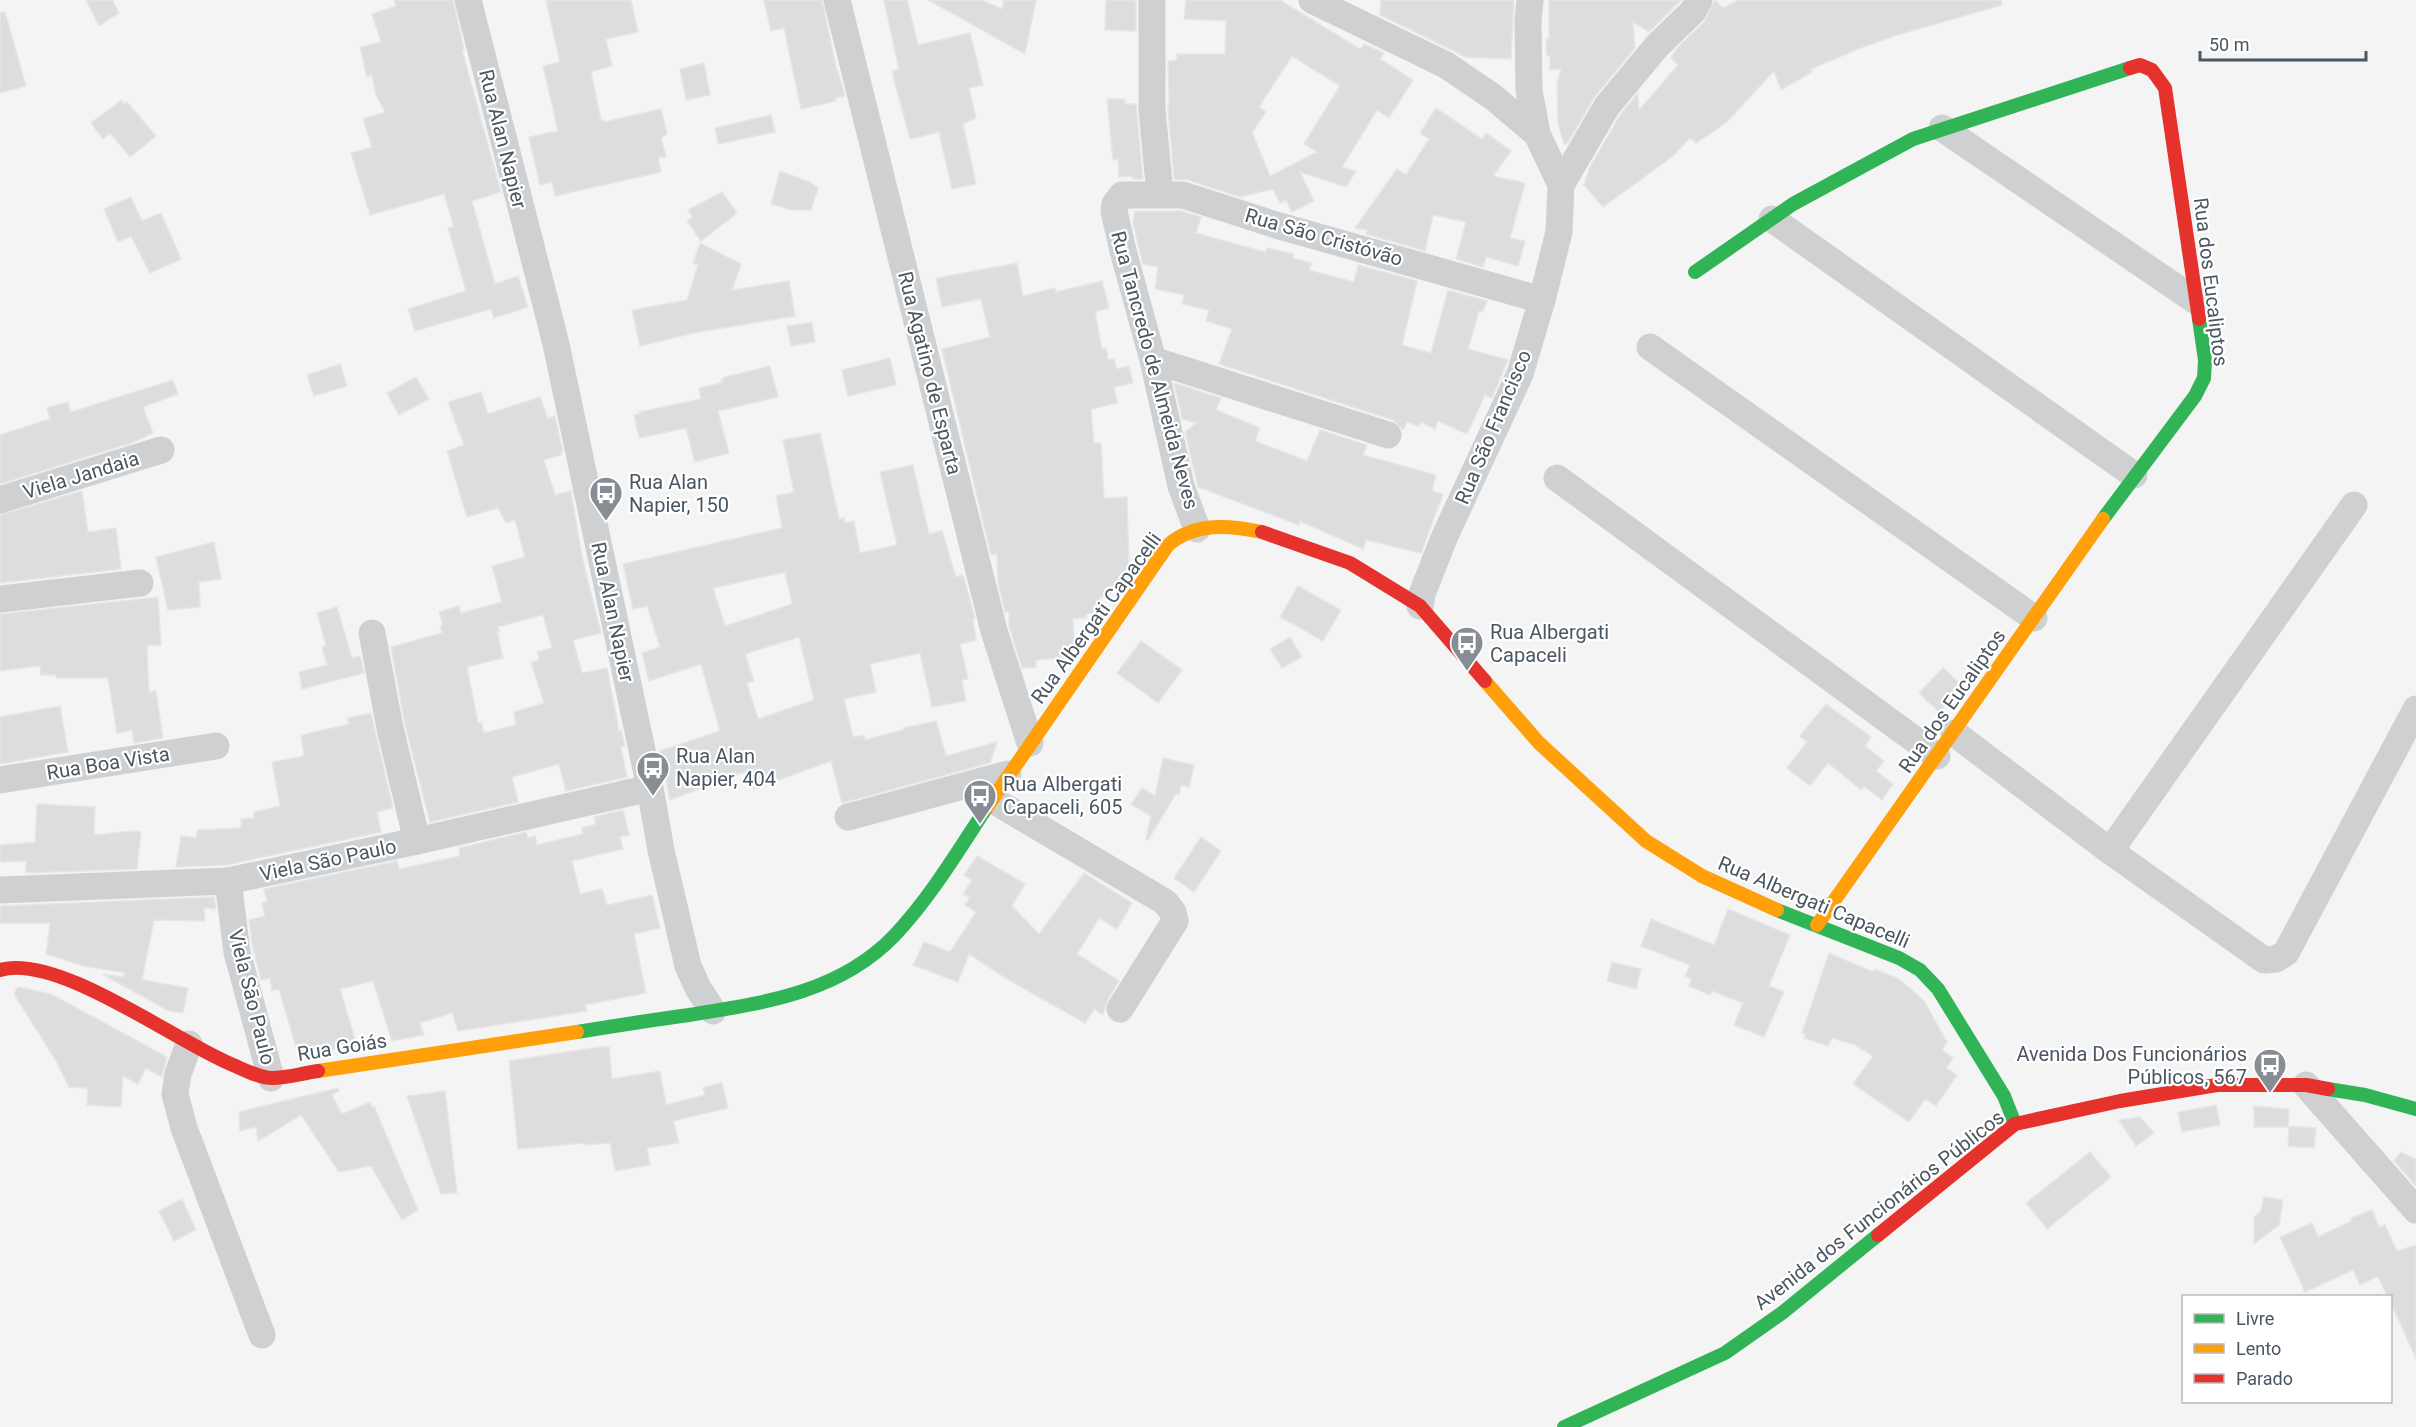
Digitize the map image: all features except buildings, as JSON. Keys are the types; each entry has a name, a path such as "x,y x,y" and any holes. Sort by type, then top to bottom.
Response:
{"street":[{"name":"Rua Alan Napier","path":"468,0 556,344 650,788 661,850 688,966 698,988 713,1011"},
{"name":"Rua Agatino de Esparta","path":"837,0 993,631 1030,743"},
{"path":"1152,0 1152,110 1160,194"},
{"name":"Rua São Francisco","path":"1420,606 1422,594 1444,538 1520,374 1559,232 1561,185 1537,134 1529,90 1530,0"},
{"path":"1326,3 1446,65 1493,97 1537,134"},
{"path":"1561,185 1607,106 1657,46 1702,4"},
{"name":"Rua dos Eucaliptos","path":"1695,272 1793,204 1913,140 1942,128 2140,65 2152,70 2165,88 2205,360 2204,378 2195,396 2134,475 1954,734 1817,925"},
{"path":"1942,128 2196,301"},
{"name":"Rua São Cristóvão","path":"1114,211 1114,204 1122,195 1183,195 1276,225 1542,300"},
{"name":"Rua Tancredo de Almeida Neves","path":"1114,211 1153,360 1181,486 1197,529"},
{"path":"1772,219 2134,475"},
{"path":"1650,347 2034,618"},
{"path":"1153,360 1388,435"},
{"name":"Viela Jandaia","path":"0,500 161,450"},
{"path":"1557,478 1937,756"},
{"path":"2110,851 2354,505"},
{"name":"Rua Albergati Capacelli","path":"713,1011 766,1003 804,992 864,962 892,937 918,908 1168,544 1180,535 1197,529 1233,526 1266,532 1350,562 1420,606 1539,743 1647,841 1702,876 1767,906 1899,958 1920,970 1938,989 2004,1096 2014,1124"},
{"path":"0,599 140,583"},
{"path":"372,633 390,728 417,841"},
{"path":"1954,734 2110,851 2264,960 2276,959 2286,953 2416,709"},
{"name":"Rua Boa Vista","path":"0,780 216,746"},
{"path":"848,817 1008,774"},
{"name":"Viela São Paulo","path":"0,890 228,881 650,788"},
{"path":"991,800 1165,902 1173,912 1175,921 1120,1009"},
{"name":"Viela Sāo Paulo","path":"228,881 237,952 271,1078"},
{"name":"Rua Goiás","path":"2,965 45,971 82,984 240,1070 271,1078 713,1011"},
{"path":"189,1044 178,1074 174,1094 184,1128 262,1335"},
{"name":"Avenida dos Funcionários Públicos","path":"1564,1427 1725,1353 1782,1313 2014,1124 2120,1101 2217,1085 2306,1085 2365,1095 2416,1108"},
{"path":"2306,1085 2416,1210"}],"traffic: fast":[{"path":"1695,272 1793,204 1913,139 2130,68"},
{"path":"2103,519 2195,396 2204,378 2205,360 2199,319"},
{"path":"577,1032 772,1000 824,983 849,971 894,936 920,906 987,807"},
{"path":"1777,910 1899,958 1920,970 1938,989 2004,1096 2015,1124"},
{"path":"2328,1089 2365,1095 2416,1109"},
{"path":"1564,1427 1725,1353 1782,1313 1878,1235"}],"traffic: slow":[{"path":"1817,925 2103,519"},
{"path":"987,807 1168,545 1189,532 1213,527 1262,532"},
{"path":"1485,681 1539,743 1646,841 1702,876 1777,910"},
{"path":"318,1071 577,1032"}],"traffic: jam":[{"path":"2130,68 2140,65 2152,70 2165,88 2199,319"},
{"path":"1262,532 1350,563 1420,606 1485,681"},
{"path":"0,970 24,968 53,974 117,1002 209,1054 267,1078 318,1071"},
{"path":"1878,1235 2015,1124 2120,1101 2217,1085 2306,1085 2328,1089"}],"place":[{"name":"Rua Alan Napier, 150","path":"606,522"},
{"name":"Rua Albergati Capaceli","path":"1467,672"},
{"name":"Rua Alan Napier, 404","path":"653,797"},
{"name":"Rua Albergati Capaceli, 605","path":"980,825"},
{"name":"Avenida Dos Funcionários Públicos, 567","path":"2270,1094"}]}
